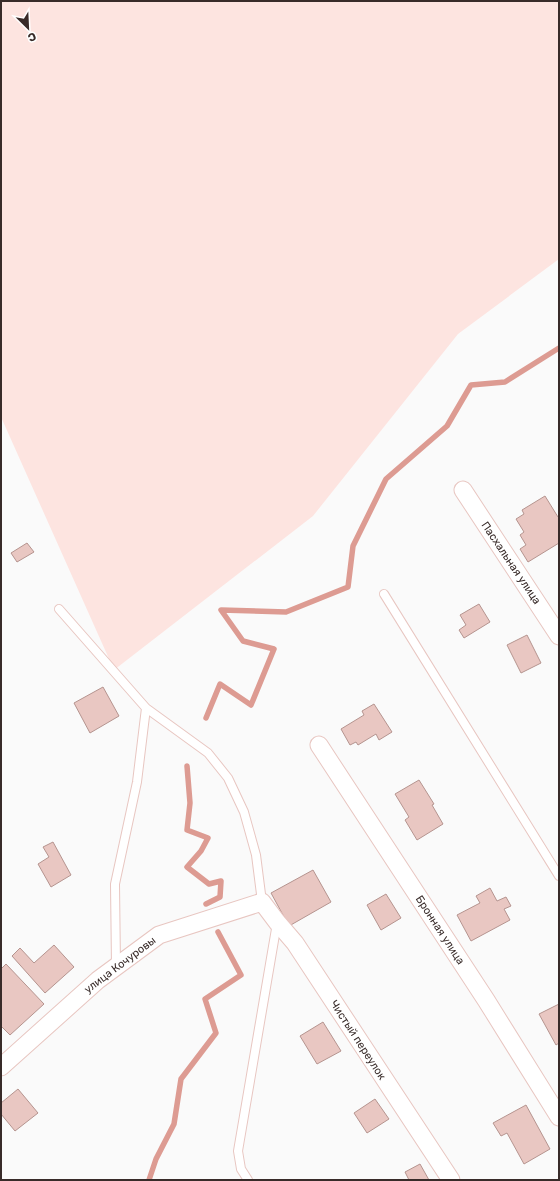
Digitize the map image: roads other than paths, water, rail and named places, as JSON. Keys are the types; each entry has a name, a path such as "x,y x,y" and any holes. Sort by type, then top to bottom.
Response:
{"street":[{"name":"Пасхальная улица","path":"463,490 559,636"},
{"name":"Бронная улица","path":"319,745 486,1000 559,1117"},
{"name":"Чистый переулок","path":"262,902 295,944 451,1180"},
{"name":"улица Кочуровы","path":"1,1067 98,980 159,935 262,902"}],"lane":[{"path":"384,594 559,876"},
{"path":"59,609 146,708 208,753 228,778 244,812 256,855 262,902"},
{"path":"116,966 115,884 137,782 146,708"},
{"path":"248,1180 241,1169 238,1151 277,922"}],"waterway":[{"path":"206,718 220,684 251,705 274,649 243,641 221,610 286,612 348,587 353,546 386,479 447,426 471,385 505,382 559,348"},
{"path":"187,766 190,803 187,830 208,838 201,851 187,867 209,884 221,881 220,897 206,904"},
{"path":"149,1180 156,1159 174,1124 181,1079 216,1033 205,999 241,975 218,932"}]}
